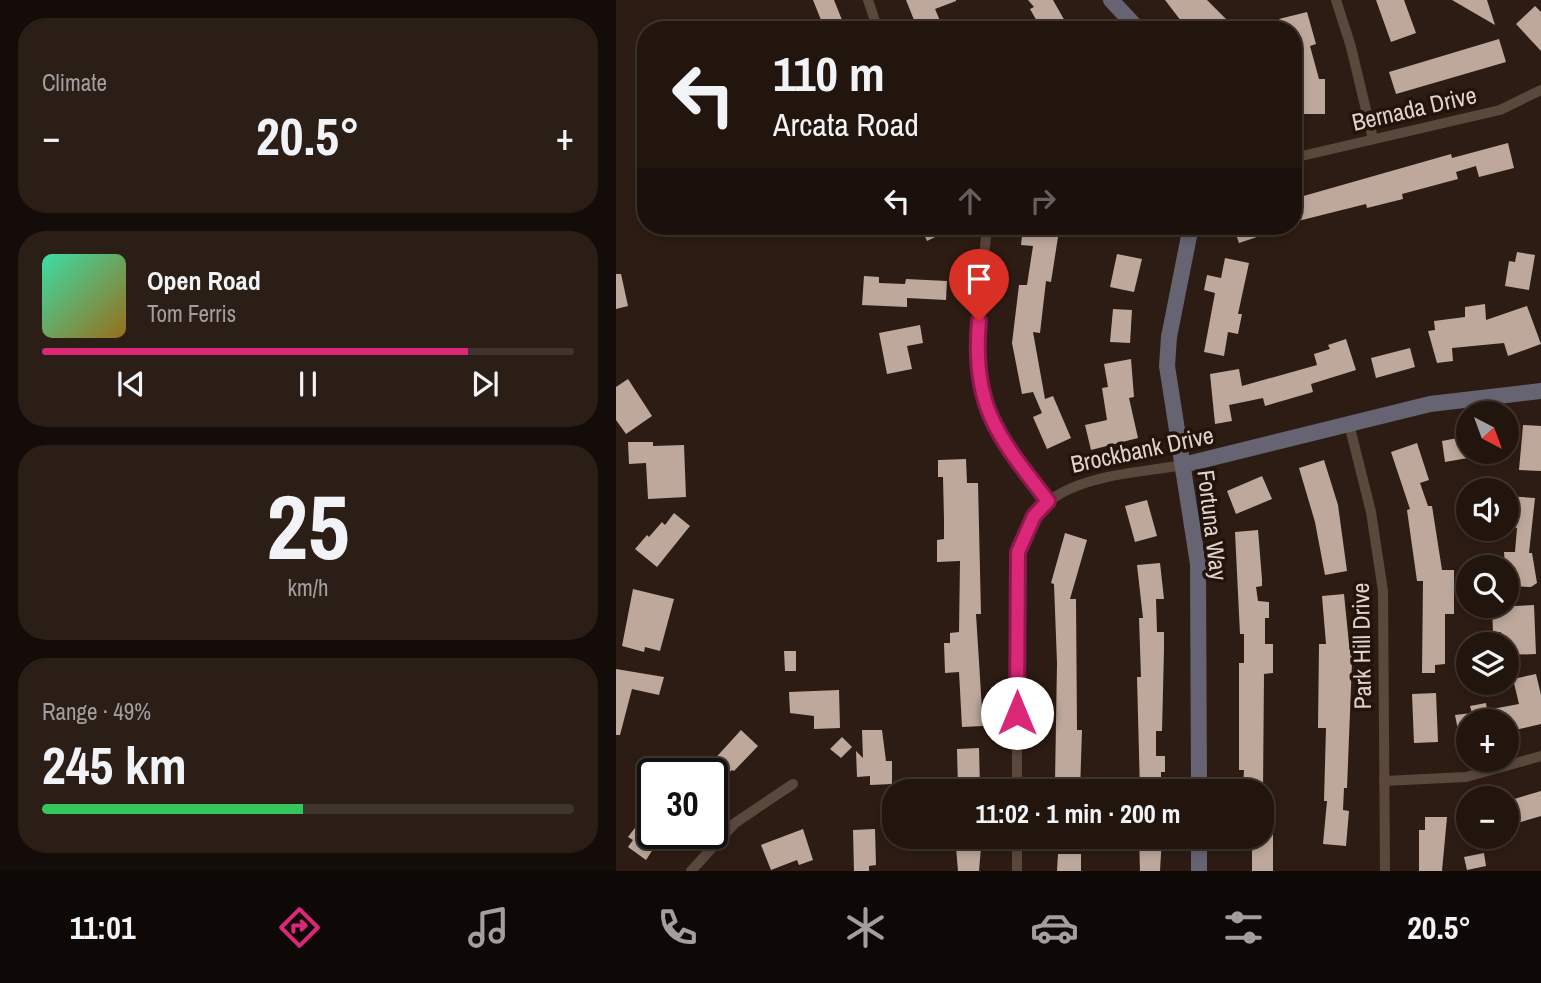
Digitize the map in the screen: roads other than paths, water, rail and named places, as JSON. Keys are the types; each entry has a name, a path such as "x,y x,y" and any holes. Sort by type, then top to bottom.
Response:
{"street":[{"path":"868,0 875,21"},
{"path":"1111,0 1126,21"},
{"path":"1336,0 1351,47 1373,139"},
{"name":"Bernada Drive","path":"1302,156 1500,110 1541,90"},
{"path":"986,235 978,331 982,393 1003,443 1048,501"},
{"name":"Fortuna Way","path":"1189,235 1167,358 1170,401 1195,539 1200,616 1199,779"},
{"name":"Brockbank Drive","path":"1017,779 1017,563 1028,528 1048,501 1074,485 1183,465 1457,399 1541,391"},
{"name":"Park Hill Drive","path":"1349,424 1380,563 1384,619 1385,871"},
{"path":"1384,781 1466,777 1541,756"},
{"path":"691,871 734,823 793,784"},
{"path":"1017,849 1017,871"},
{"path":"1199,849 1199,871"}]}
